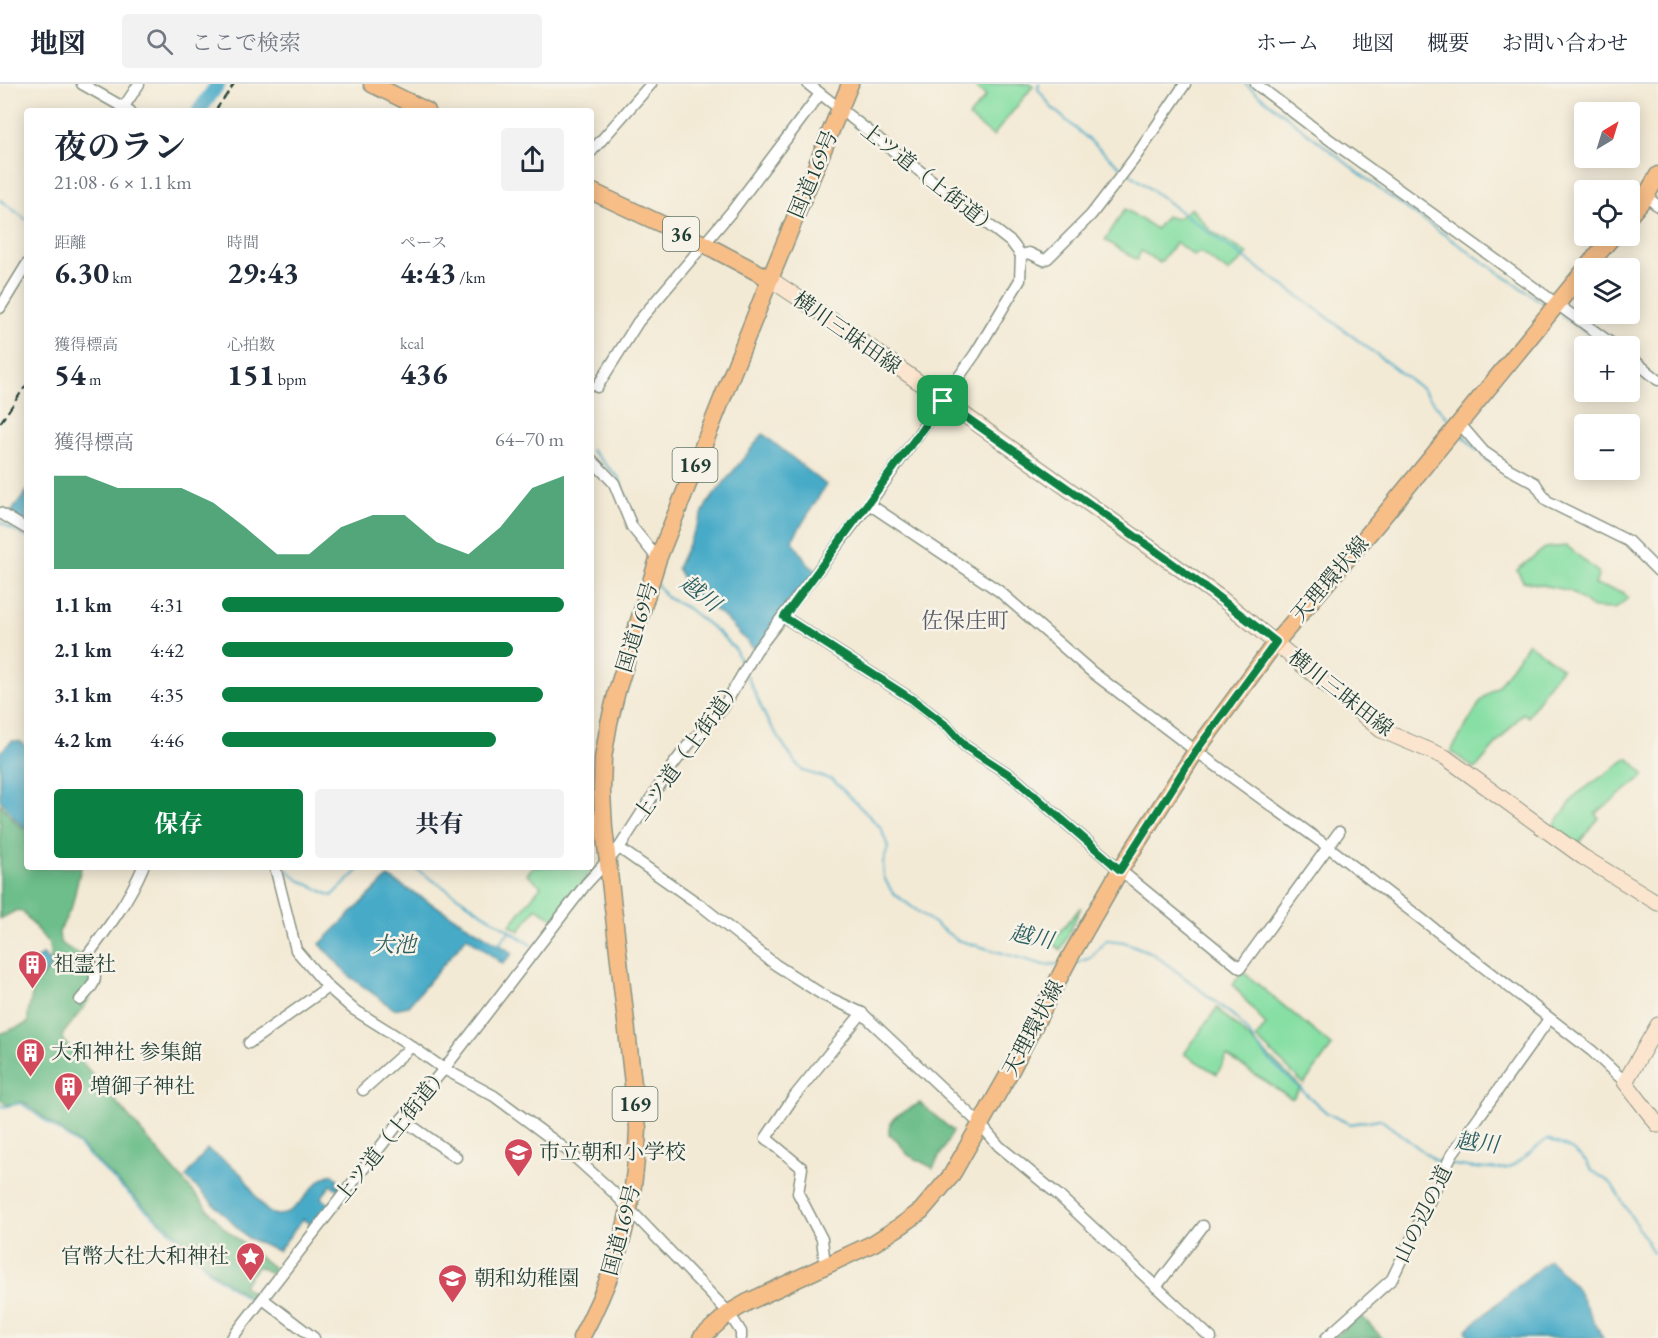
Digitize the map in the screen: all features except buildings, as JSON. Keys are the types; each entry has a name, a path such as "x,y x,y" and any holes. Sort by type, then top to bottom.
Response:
{"main road":[{"path":"372,84 421,108"},
{"name":"国道169号","path":"581,1338 614,1269 622,1243 636,1170 638,1128 608,861 598,823 603,758 609,723 658,559 850,84"},
{"path":"1652,201 1658,176"},
{"name":"36","path":"594,192 704,244 770,279"},
{"name":"天理環状線","path":"1595,258 1605,246"},
{"name":"横川三昧田線","path":"770,279 836,323 1193,578 1276,642 1381,730 1445,757 1584,857 1658,903"},
{"name":"天理環状線","path":"701,1338 729,1313 748,1302 874,1243 921,1211 951,1176 1120,870 1196,751 1276,642 1377,524 1574,283"},
{"path":"1656,1035 1625,1082 1658,1125"}],"street":[{"path":"82,84 122,108"},
{"path":"126,108 139,84"},
{"path":"594,149 651,84"},
{"name":"上ツ道（上街道）","path":"232,1338 586,884 619,848 670,769 689,744 723,708 756,651 869,504 943,401 1020,280 1021,255 1012,243 808,84"},
{"path":"1021,255 1029,253 1044,260 1048,258 1085,222 1134,159 1185,84"},
{"path":"1256,84 1601,336"},
{"path":"597,387 638,322 732,211 820,94"},
{"path":"0,308 24,269"},
{"path":"1640,365 1658,380"},
{"path":"1459,423 1484,452 1535,483 1547,501 1628,541 1658,571"},
{"path":"594,462 614,483 632,527 658,559"},
{"path":"869,504 999,591 1092,672 1329,847 1592,1052 1625,1082"},
{"path":"0,513 24,528"},
{"path":"784,617 913,700 948,727 965,746 1013,777 1120,870 1240,968 1340,832"},
{"path":"619,848 703,907 776,965 823,994 862,1013 981,1125 999,1146 1058,1194 1211,1338"},
{"path":"80,1000 93,986 96,974 87,956 118,914 142,870"},
{"path":"276,870 296,950 328,987 354,1009 444,1069 495,1096 568,1151 629,1209 729,1313 741,1332 741,1338"},
{"path":"249,1043 328,987"},
{"path":"825,1264 822,1239 798,1193 802,1168 766,1138 793,1098 862,1013"},
{"name":"山の辺の道","path":"1326,1338 1392,1279 1452,1154 1549,1019"},
{"path":"363,1090 411,1047"},
{"path":"402,1119 456,1157"},
{"path":"1156,1287 1203,1226"},
{"path":"263,1299 314,1338"}],"green space":[{"path":"979,84 1031,84 1033,86 993,136 969,117 986,96 976,88"},
{"path":"1191,208 1211,231 1248,254 1228,272 1200,252 1194,256 1176,242 1160,263 1141,251 1137,260 1105,240 1125,209 1156,229 1166,216 1177,219"},
{"path":"1567,546 1599,573 1595,585 1623,592 1628,598 1615,609 1593,608 1570,591 1523,581 1517,570 1545,548"},
{"path":"1528,643 1562,668 1545,689 1528,717 1523,713 1475,769 1451,751 1482,699 1498,686"},
{"path":"1628,758 1645,775 1595,814 1599,818 1578,844 1553,826 1577,794"},
{"path":"0,803 15,822 24,829 24,870 80,870 72,906 59,932 60,942 91,960 100,971 95,989 63,1034 62,1039 224,1228 275,1269 271,1274 258,1266 243,1285 256,1296 254,1301 213,1273 185,1243 79,1144 23,1102 7,1105 0,1100 0,1034 28,1023 34,985 50,970 51,963 49,944 23,912 17,910 0,919"},
{"path":"530,870 592,870 555,919 536,908 519,931 510,925 541,886 527,874"},
{"path":"1081,907 1061,950 1051,942"},
{"path":"1242,971 1332,1046 1304,1084 1256,1038 1266,1025 1233,985"},
{"path":"1217,1008 1301,1087 1292,1099 1227,1056 1217,1074 1184,1054"},
{"path":"920,1103 953,1131 933,1168 908,1155 897,1140 889,1135 889,1128 894,1118"},
{"path":"1360,1314 1382,1338 1334,1338"}],"water":[{"path":"763,434 826,485 792,540 808,564 818,572 756,651 725,618 691,592 677,568 707,504"},
{"path":"24,495 24,521 13,515 12,511"},
{"path":"12,741 19,741 24,745 24,827 0,799 0,752"},
{"name":"大池","path":"388,877 513,953 503,964 467,937 408,1006 394,1009 349,976 320,944"},
{"path":"43,954 50,963 49,966 41,977 32,980 23,971 26,966"},
{"path":"207,1149 241,1174 262,1205 275,1215 284,1214 294,1208 320,1180 332,1174 338,1179 336,1183 343,1189 341,1192 331,1185 321,1198 331,1205 314,1227 303,1219 278,1251 248,1238 186,1177"},
{"path":"1549,1260 1575,1286 1603,1338 1470,1338 1466,1330"}],"waterway":[{"name":"越川","path":"201,108 218,84"},
{"path":"1039,84 1038,89 1052,108 1122,168"},
{"path":"1245,84 1386,194 1544,304"},
{"path":"1129,173 1322,313 1422,389 1451,422"},
{"path":"0,200 24,218"},
{"path":"1561,316 1592,336"},
{"path":"1461,433 1477,451"},
{"name":"越川","path":"594,453 619,478 638,527"},
{"path":"1483,457 1493,465"},
{"path":"1519,480 1543,503"},
{"path":"0,522 24,536"},
{"name":"越川","path":"657,584 666,597 687,608 718,632 735,649 743,667"},
{"name":"越川","path":"747,675 766,718 794,761 803,771 833,780 881,828 888,847 883,863 884,878 893,893 957,940 1044,965 1059,964"},
{"path":"287,870 299,880 332,896 359,870"},
{"path":"418,870 531,945"},
{"path":"498,945 510,931"},
{"name":"越川","path":"1074,964 1090,958 1107,940 1124,942 1152,953 1236,1018 1271,1062 1327,1113 1350,1124 1380,1119 1436,1161 1445,1163"},
{"path":"0,1105 4,1107 21,1103 78,1145 139,1204 185,1243 212,1274 254,1303"},
{"name":"越川","path":"1450,1164 1498,1169 1510,1167 1548,1139 1571,1149 1586,1161 1591,1170 1611,1183 1653,1252 1658,1253"}],"railway":[{"path":"217,108 234,84"},
{"path":"0,423 24,388"}],"place":[{"name":"祖霊社","path":"32,990"},
{"name":"大和神社 参集館","path":"30,1078"},
{"name":"増御子神社","path":"69,1112"},
{"name":"市立朝和小学校","path":"518,1178"},
{"name":"官幣大社大和神社","path":"250,1282"},
{"name":"朝和幼稚園","path":"453,1304"}],"district":[{"name":"佐保庄町","path":"965,620"}],"route":[{"path":"943,401 1154,550 1276,642 1196,751 1120,870 1013,777 965,746 948,727 913,700 784,617 943,401"}]}
